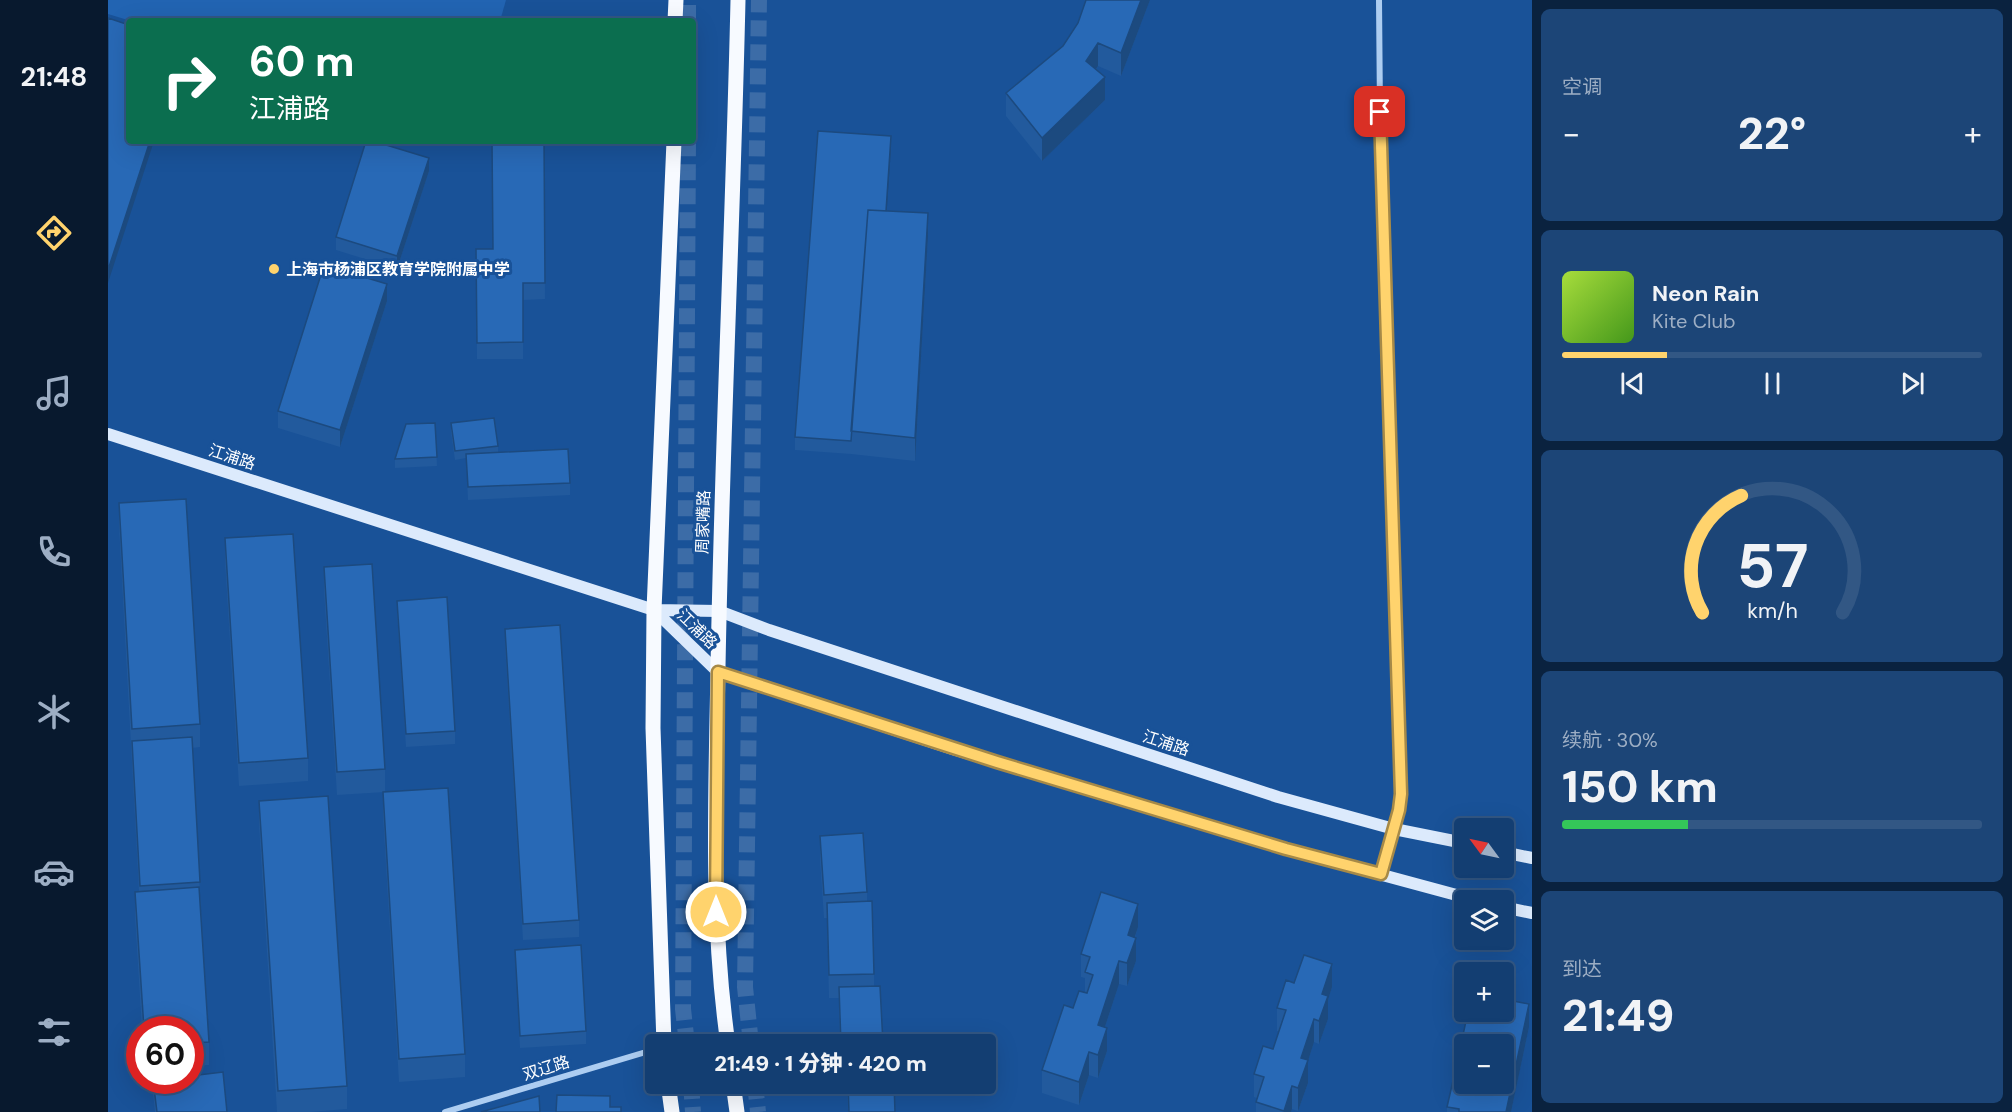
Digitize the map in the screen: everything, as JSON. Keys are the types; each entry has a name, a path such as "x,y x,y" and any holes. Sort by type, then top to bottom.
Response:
{"main road":[{"path":"675,18 676,0"},
{"name":"周家嘴路","path":"727,1034 716,912 718,672 738,0"},
{"path":"664,1034 653,728 654,610 674,144"},
{"name":"江浦路","path":"108,434 654,610 719,611 780,634 1278,797 1394,828 1454,841"},
{"name":"江浦路","path":"654,610 718,672 987,759 1275,846 1454,894"},
{"path":"1514,854 1532,858"},
{"path":"1514,909 1532,913"},
{"path":"670,1094 672,1112"},
{"path":"735,1094 737,1112"}],"street":[{"path":"1379,0 1380,112 1401,794 1399,810 1381,874"},
{"name":"双辽路","path":"445,1112 645,1052"}],"shaded area":[{"path":"108,0 506,0 501,18 126,19 108,14"}],"building":[{"path":"1086,0 1141,0 1121,53 1098,43 1086,61 1105,77 1042,138 1006,93 1063,46 1078,23"},
{"path":"108,18 126,24 126,144 149,144 108,270"},
{"path":"818,131 891,136 886,211 868,210 851,441 795,437"},
{"path":"365,144 383,144 429,158 397,256 336,237"},
{"path":"492,144 544,144 545,283 523,283 523,342 477,343 476,249 493,249"},
{"path":"868,210 928,213 915,438 851,431"},
{"path":"324,265 387,284 340,430 278,411"},
{"path":"494,418 498,446 455,451 451,423"},
{"path":"435,423 437,457 395,459 406,424"},
{"path":"568,449 570,483 468,487 466,454"},
{"path":"186,499 200,724 132,729 119,503"},
{"path":"293,534 308,758 239,763 225,538"},
{"path":"372,564 385,769 337,772 324,567"},
{"path":"447,597 455,731 406,734 397,601"},
{"path":"560,625 579,920 523,924 505,629"},
{"path":"192,737 200,882 140,886 132,741"},
{"path":"448,788 465,1054 399,1059 383,792"},
{"path":"328,796 347,1086 278,1091 259,801"},
{"path":"863,833 867,892 824,895 820,836"},
{"path":"199,887 209,1042 204,1042 204,1016 143,1016 135,892"},
{"path":"1101,892 1138,904 1128,935 1136,938 1127,963 1119,961 1098,1025 1107,1028 1098,1055 1089,1052 1079,1082 1042,1070 1064,1005 1073,1008 1079,991 1087,993 1093,975 1085,972 1090,957 1081,954"},
{"path":"872,901 874,974 829,975 827,903"},
{"path":"581,945 586,1031 520,1036 515,950"},
{"path":"1304,955 1332,964 1322,994 1328,996 1319,1021 1314,1019 1301,1058 1308,1060 1298,1088 1292,1086 1284,1111 1256,1102 1264,1077 1254,1074 1263,1046 1273,1049 1286,1010 1277,1008 1286,980 1294,983"},
{"path":"880,986 882,1034 841,1034 839,987"},
{"path":"1514,1001 1529,1004 1514,1074 1514,1034 1463,1034 1466,1022 1514,1022"},
{"path":"223,1072 227,1112 157,1112 155,1094 204,1094 204,1074"},
{"path":"1454,1077 1454,1094 1510,1094 1506,1112 1459,1112 1459,1109 1447,1107"},
{"path":"848,1094 894,1094 895,1112 849,1112"},
{"path":"557,1095 610,1096 610,1107 621,1107 621,1112 556,1112"},
{"path":"539,1096 540,1112 481,1112"}],"tunnel":[{"path":"688,0 688,18"},
{"path":"750,1034 745,987 759,0"},
{"path":"686,1034 683,1009 688,144"},
{"path":"692,1094 693,1112"},
{"path":"756,1094 758,1112"}],"place":[{"name":"上海市杨浦区教育学院附属中学","path":"274,269"}],"route":[{"path":"716,912 718,672 956,750 1286,849 1381,874 1399,810 1401,794 1380,112"}]}
